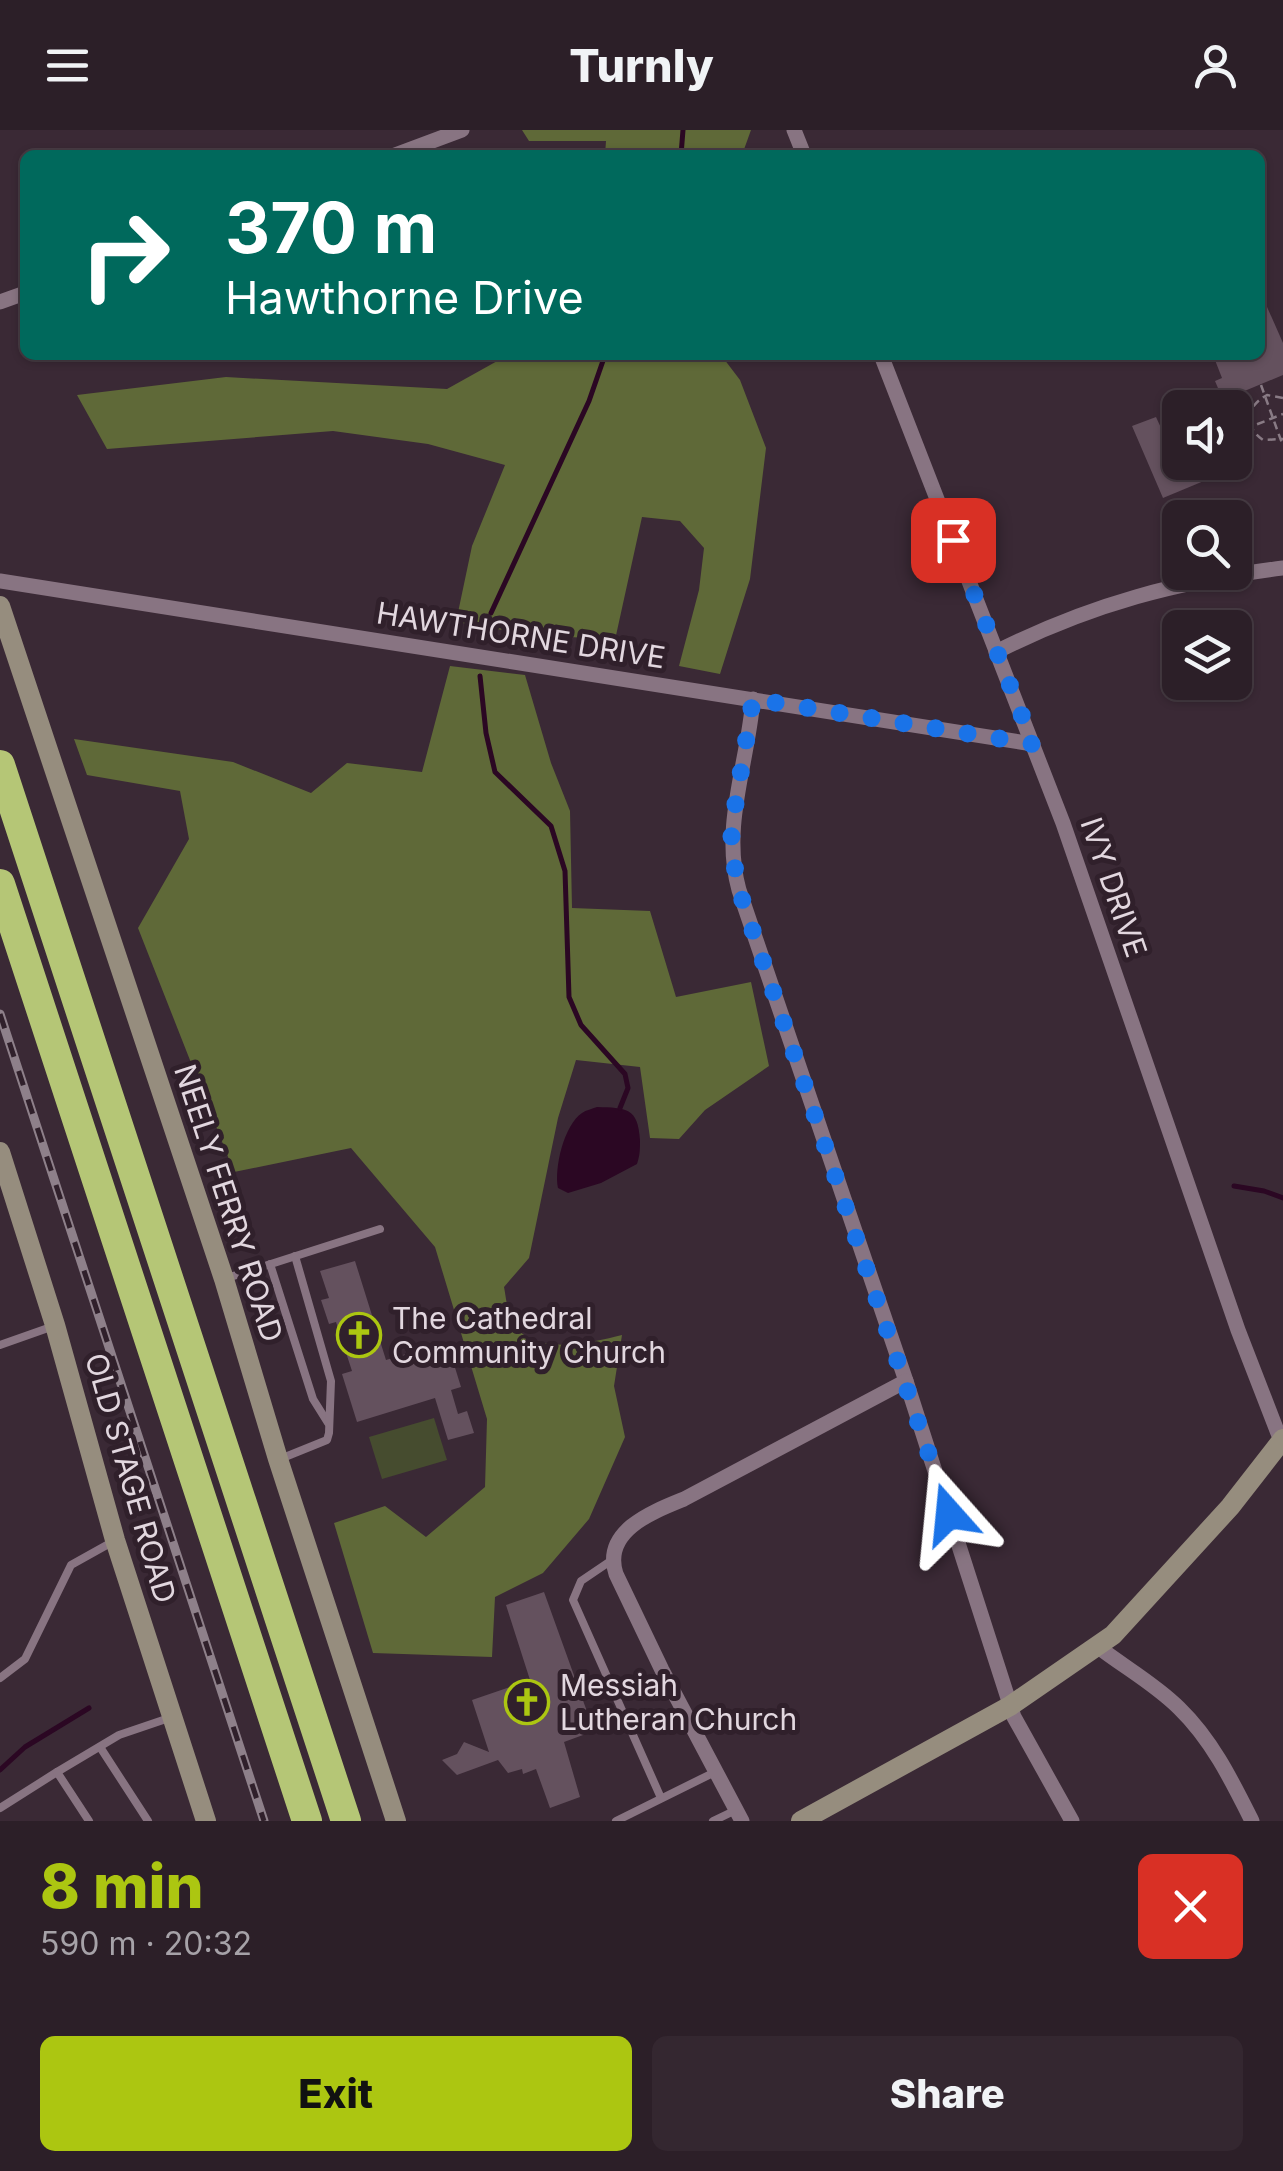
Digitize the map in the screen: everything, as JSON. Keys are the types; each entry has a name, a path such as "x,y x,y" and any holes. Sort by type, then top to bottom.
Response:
{"highway":[{"path":"0,765 346,1821"},
{"path":"0,884 306,1821"}],"street":[{"path":"409,150 462,130"},
{"name":"IVY DRIVE","path":"883,360 1033,744 1238,1330 1282,1440"},
{"path":"996,652 1147,592 1217,576 1283,568"},
{"name":"HAWTHORNE DRIVE","path":"0,581 1033,744"},
{"name":"NEELY FERRY ROAD","path":"0,606 224,1279 278,1460 396,1821"},
{"path":"753,699 732,825 734,871 906,1381 1010,1706 1024,1739 1072,1821"},
{"name":"OLD STAGE ROAD","path":"1,1158 56,1325 115,1540 206,1821"},
{"path":"739,1815 616,1574 613,1559 622,1534 656,1510 684,1499 906,1381"},
{"path":"801,1821 1010,1706 1097,1646 1123,1625 1171,1574 1282,1440"},
{"path":"1097,1646 1177,1706 1197,1727 1252,1821"}],"lane":[{"path":"224,1279 380,1229"},
{"path":"278,1460 327,1440 331,1381 295,1256"},
{"path":"270,1264 313,1399 328,1423"},
{"path":"0,1345 56,1325"},
{"path":"0,1678 25,1659 70,1566 115,1540"},
{"path":"613,1559 580,1581 573,1600 661,1798"},
{"path":"0,1808 119,1735 172,1717"},
{"path":"100,1746 148,1821"},
{"path":"57,1772 89,1821"},
{"path":"616,1821 714,1772"},
{"path":"713,1821 739,1815"}],"path":[{"path":"1262,384 1283,446"},
{"path":"1252,408 1265,396 1283,398"},
{"path":"1252,426 1283,414"},
{"path":"1252,432 1263,440 1282,440"}],"green space":[{"path":"522,130 751,130 744,150 605,150 606,141 529,141"},
{"path":"499,360 725,360 740,380 766,448 750,579 720,674 679,666 699,590 704,548 680,521 642,517 615,640 526,634 456,622 472,546 505,465 428,444 333,431 107,449 77,395 226,377 447,389"},
{"path":"450,666 525,675 570,811 572,908 650,911 676,997 751,982 769,1066 705,1110 679,1139 650,1138 640,1067 576,1060 558,1118 529,1258 504,1287 511,1319 531,1339 561,1345 622,1335 614,1386 625,1437 589,1519 543,1573 495,1597 492,1657 373,1653 334,1523 385,1506 426,1537 485,1487 487,1419 435,1247 351,1148 234,1172 138,928 189,839 180,791 87,775 74,739 233,762 311,793 347,763 422,772"},
{"path":"434,1418 447,1460 382,1479 369,1437"}],"shaded area":[{"path":"597,1107 623,1109 633,1115 640,1140 637,1164 601,1183 568,1193 558,1188 562,1148 576,1119"}],"building":[{"path":"1265,302 1283,343 1283,375 1247,390 1219,390 1215,381 1222,378 1215,360 1265,360"},
{"path":"1156,417 1162,430 1162,480 1206,480 1163,498 1132,426"},
{"name":"The Cathedral Community Church","path":"355,1261 386,1360 448,1345 461,1387 451,1390 458,1414 467,1411 474,1433 448,1440 435,1398 357,1422 342,1374 352,1371 336,1322 329,1324 321,1300 329,1298 320,1271"},
{"name":"Messiah Lutheran Church","path":"544,1592 594,1731 564,1742 580,1797 550,1808 536,1769 523,1774 522,1769 508,1773 498,1760 457,1775 442,1760 457,1754 464,1742 489,1752 472,1700 530,1680 506,1605"}],"waterway":[{"path":"681,150 683,130"},
{"path":"491,613 589,401 603,360"},
{"path":"480,676 495,772 551,826 565,871 569,997 581,1025 625,1074 628,1088 620,1108"},
{"path":"1234,1186 1283,1198"},
{"path":"0,1770 25,1747 89,1708"}],"railway":[{"path":"0,1014 264,1821"}],"place":[{"name":"The Cathedral Community Church","path":"359,1335"},
{"name":"Messiah Lutheran Church","path":"527,1702"}],"route":[{"path":"949,1514 739,890 731,847 753,699 1033,744 953,540"}]}
